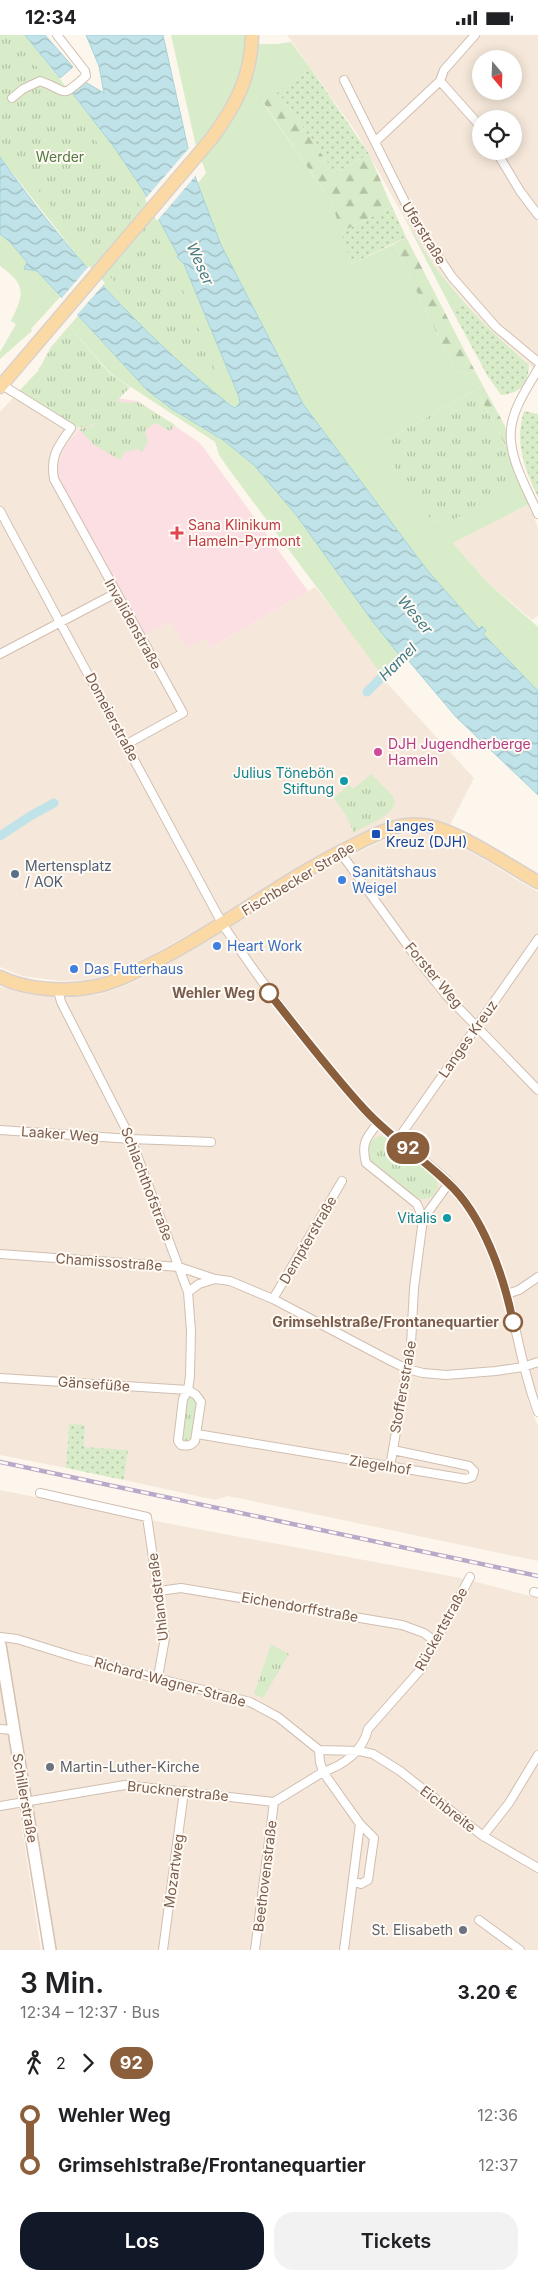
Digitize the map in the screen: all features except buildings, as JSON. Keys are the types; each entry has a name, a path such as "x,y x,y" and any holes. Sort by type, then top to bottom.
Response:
{"main road":[{"path":"1,386 212,138 232,109 246,75 252,35"},
{"name":"Fischbecker Straße","path":"0,977 20,984 58,989 95,987 109,983 136,972 223,925 340,852 390,829 402,826 424,825 447,831 538,882"},
{"name":"Schillerstraße","path":"0,1645 50,1950"}],"street":[{"path":"12,98 22,89 40,81 61,92 67,92 86,76 86,71 57,35"},
{"path":"376,141 440,81 444,70 475,35"},
{"name":"Uferstraße","path":"344,80 415,222 452,277 496,327 538,362"},
{"path":"440,81 472,117"},
{"path":"501,160 520,191 538,215"},
{"path":"538,369 518,406 511,430 516,464 538,514"},
{"name":"Invalidenstraße","path":"1,386 71,427 54,453 52,465 54,479 183,713 127,743"},
{"name":"Domeierstraße","path":"0,511 127,743 223,925"},
{"path":"0,655 61,622 114,590"},
{"name":"Forster Weg","path":"340,852 418,960 446,995 478,1025 538,1090"},
{"path":"223,925 269,993 355,1099 378,1123 449,1183 472,1213 494,1259 507,1294 523,1367 538,1412"},
{"name":"Langes Kreuz","path":"398,1139 538,939"},
{"name":"Schlachthofstraße","path":"58,989 61,1002 131,1139 188,1292 192,1331 188,1391"},
{"path":"378,1123 364,1141 366,1163 416,1204 423,1219 449,1183"},
{"name":"Laaker Weg","path":"0,1130 131,1139 211,1142"},
{"name":"Dempterstraße","path":"273,1299 342,1181"},
{"name":"Stoffersstraße","path":"390,1467 414,1325 414,1288 423,1219"},
{"name":"Chamissostraße","path":"0,1254 179,1267 215,1279 230,1281 273,1299 407,1369 446,1375 523,1367 538,1362"},
{"path":"507,1294 519,1290 538,1277"},
{"path":"188,1292 199,1284 215,1279"},
{"name":"Gänsefüße","path":"0,1378 188,1391"},
{"path":"188,1391 196,1395 201,1402 197,1434 192,1445 181,1445 178,1441 183,1399 188,1391"},
{"name":"Ziegelhof","path":"197,1434 466,1479 472,1477 474,1471 469,1465 392,1450"},
{"name":"Uhlandstraße","path":"40,1493 147,1517 165,1638 158,1677"},
{"name":"Rückertstraße","path":"359,1751 366,1741 368,1729 421,1669 470,1577"},
{"name":"Eichendorffstraße","path":"159,1591 181,1588 402,1625 424,1633 436,1642"},
{"name":"Richard-Wagner-Straße","path":"0,1637 17,1639 78,1658 250,1702 278,1717 319,1750"},
{"path":"0,1729 13,1730"},
{"path":"353,1881 361,1884 368,1880 374,1838 360,1824 323,1772 319,1750 359,1751"},
{"path":"274,1801 359,1751"},
{"name":"Eichbreite","path":"359,1751 373,1754 400,1771 483,1836 538,1869"},
{"path":"483,1836 509,1803 538,1755"},
{"name":"Brucknerstraße","path":"0,1806 125,1785 274,1801"},
{"name":"Mozartweg","path":"163,1950 184,1791"},
{"name":"Beethovenstraße","path":"255,1950 274,1801"},
{"path":"344,1950 360,1824"},
{"path":"479,1920 520,1950"}],"shaded area":[{"path":"287,35 538,35 538,372 484,324 434,266 406,221 358,135"},
{"path":"19,391 69,424 80,428 70,440 171,620 205,639 210,648 315,587 370,656 386,682 474,778 449,827 422,818 376,828 330,849 230,912 133,965 94,980 60,981 22,976 0,967 0,412"},
{"name":"Sana Klinikum Hameln-Pyrmont","path":"110,397 138,401 200,443 308,591 210,648 205,639 186,648 171,621 142,636 57,474 59,460 70,440"},
{"path":"529,504 538,528 538,616 532,620 485,580 453,543"},
{"path":"413,832 431,834 464,848 538,892 538,1396 527,1399 538,1426 538,1561 228,1496 215,1500 124,1480 127,1451 84,1447 85,1425 69,1425 66,1468 0,1455 0,987 53,994 97,995 117,989 148,975 313,875 387,838"},
{"path":"0,1490 461,1578 538,1598 538,1950 51,1950 0,1645"},
{"path":"0,1655 13,1730 20,1815 41,1950 0,1950"}],"green space":[{"name":"Werder","path":"0,35 25,35 114,147 143,190 178,255 177,257 184,264 239,398 240,403 235,408 213,392 152,338 83,263 0,157"},
{"name":"Werder","path":"0,35 11,35 59,93 90,133 147,217 192,311 220,384 160,331 91,256 22,170 0,139"},
{"path":"171,35 244,35 255,44 291,42 311,69 263,103 332,203 352,264 394,244 455,371 469,374 475,371 483,386 379,444 510,461 510,454 529,504 453,543 485,580 538,627 538,691 483,634 486,631 482,627 479,629 427,570 303,404 221,245 198,183 206,173 195,142"},
{"path":"311,69 369,154 335,173 278,92"},
{"path":"278,92 335,173 369,154 392,207 341,232 332,203 263,102"},
{"path":"392,207 406,237 352,264 341,232"},
{"path":"405,219 434,266 464,302 452,310"},
{"path":"0,234 10,242 27,262 25,266 27,269 37,271 60,297 31,329 32,331 0,359 0,352 16,324 11,321 19,304 20,290 15,279 0,266"},
{"path":"406,237 475,371 469,374 455,371 394,244"},
{"path":"464,302 484,324 529,365 525,383 518,390 501,395 487,375 452,310"},
{"path":"78,316 147,390 172,409 223,440 254,465 297,516 370,618 400,653 401,655 382,675 228,468 219,455 215,442 111,374 69,326"},
{"path":"69,326 110,374 130,387 101,418 90,426 74,426 64,422 19,391 38,371 51,347"},
{"path":"483,386 505,426 510,454 476,390"},
{"path":"476,390 510,454 510,461 520,485 437,528 379,444"},
{"path":"118,401 126,403 138,402 175,425 170,431 156,423 149,427 145,432 148,442 142,452 138,449 125,452 120,460 93,444 79,429 91,427"},
{"path":"524,411 538,414 538,498 522,456 520,435"},
{"path":"371,774 393,796 395,803 383,817 354,833 347,817 334,798 349,785 353,789"},
{"path":"379,1136 390,1138 434,1174 438,1186 432,1196 425,1199 415,1197 395,1183 369,1160 368,1146 372,1140"},
{"path":"192,1397 197,1401 192,1441 185,1443 181,1437 186,1400"},
{"path":"69,1424 85,1425 84,1447 128,1450 124,1480 66,1468"},
{"path":"271,1644 289,1654 263,1698 254,1694"}],"water":[{"path":"25,35 45,35 73,67 60,78"},
{"name":"Weser","path":"86,35 163,35 196,179 221,245 303,404 427,570 479,629 482,626 486,631 483,634 538,691 538,795 456,717 408,660 401,657 370,618 297,516 254,465 223,440 172,409 147,390 37,271 24,269 27,262 10,242 0,234 0,157 51,225 106,289 136,320 166,350 230,405 235,408 240,403 184,264 177,257 178,255 143,190 114,147 72,93 85,82 104,93 99,66"}],"pier":[{"path":"190,147 197,174 157,221 145,199"},
{"path":"89,266 105,283 75,317 60,300"}],"waterway":[{"name":"Hamel","path":"367,692 409,650"},
{"name":"Hamel","path":"0,836 54,803"}],"railway":[{"path":"0,1462 538,1576"}],"bus line":[{"name":"92","path":"269,993 366,1111 449,1183 462,1197 472,1213 494,1259 507,1294 513,1322"}],"place":[{"name":"Sana Klinikum Hameln-Pyrmont","path":"177,533"},
{"name":"DJH Jugendherberge Hameln","path":"378,752"},
{"name":"Julius Tönebön Stiftung","path":"344,781"},
{"name":"Langes Kreuz (DJH)","path":"376,834"},
{"name":"Mertensplatz / AOK","path":"15,874"},
{"name":"Sanitätshaus Weigel","path":"342,880"},
{"name":"Heart Work","path":"217,946"},
{"name":"Das Futterhaus","path":"74,969"},
{"name":"Wehler Weg","path":"269,993"},
{"name":"Vitalis","path":"447,1218"},
{"name":"Grimsehlstraße/Frontanequartier","path":"513,1322"},
{"name":"Martin-Luther-Kirche","path":"50,1767"},
{"name":"St. Elisabeth","path":"463,1930"}]}
